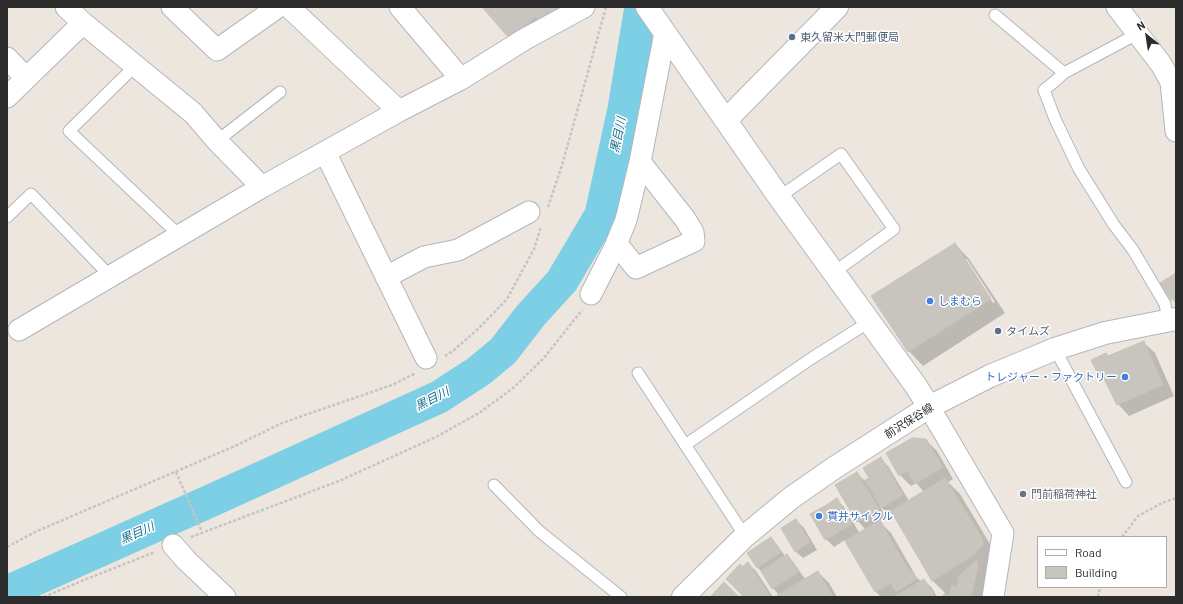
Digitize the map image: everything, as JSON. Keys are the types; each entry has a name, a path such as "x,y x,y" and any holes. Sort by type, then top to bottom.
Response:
{"street":[{"path":"66,7 83,23 193,113 217,141 262,187"},
{"path":"172,7 218,50 278,7"},
{"path":"289,7 399,111"},
{"path":"400,7 461,79"},
{"path":"13,330 110,276 262,187 399,111 461,79 524,39 584,7"},
{"path":"647,7 833,273 916,386 1003,533 993,597"},
{"path":"726,120 837,7"},
{"path":"1117,7 1161,64 1171,82 1176,131"},
{"path":"7,98 83,23"},
{"path":"591,294 617,244 626,220 640,162 665,33"},
{"path":"7,58 26,78"},
{"path":"325,152 428,363"},
{"path":"617,244 636,268 694,242 693,232 685,219 640,162"},
{"path":"386,277 424,257 458,250 539,217"},
{"name":"前沢保谷線","path":"683,597 746,536 797,494 834,468 929,407 990,376 1056,349 1105,333 1172,320"},
{"path":"173,545 186,560 225,597"}],"lane":[{"path":"995,15 1064,73"},
{"path":"1137,34 1064,73 1044,90 1079,169 1114,225 1133,250 1165,304 1172,320"},
{"path":"135,66 69,131 179,235"},
{"path":"217,141 280,92"},
{"path":"780,197 841,154 894,229 833,273"},
{"path":"7,217 31,194 110,276"},
{"path":"685,445 812,358 869,322"},
{"path":"1056,349 1126,482"},
{"path":"638,373 746,536"},
{"path":"494,485 539,531 621,597"}],"path":[{"path":"7,547 35,532 176,472 282,424 392,385 428,363 454,350 478,329 507,299 534,249 539,217 563,162 606,7"},
{"path":"44,597 202,532 339,480 436,437 479,413 512,389 544,358 580,313 591,294"},
{"path":"176,472 202,532"},
{"path":"1123,536 1138,516 1162,503 1176,498"}],"building":[{"path":"482,7 562,7 540,21 535,17 509,38"},
{"path":"955,243 991,299 908,352 871,296"},
{"path":"1176,273 1175,302 1173,299 1171,300 1160,283"},
{"path":"1144,341 1163,385 1117,405 1101,373 1098,374 1091,360 1106,353 1108,356"},
{"path":"912,438 926,439 943,467 915,484 907,471 899,476 886,453"},
{"path":"881,457 903,495 881,508 865,480 869,478 863,468"},
{"path":"857,472 879,509 857,522 835,485"},
{"path":"945,478 982,538 983,545 976,551 977,553 932,581 891,511"},
{"path":"837,498 852,524 840,531 825,506"},
{"path":"825,506 840,531 825,540 810,514"},
{"path":"796,519 810,542 795,552 781,528"},
{"path":"880,520 910,572 912,571 917,579 896,592 891,583 875,592 845,541"},
{"path":"771,537 781,552 757,568 747,553"},
{"path":"787,554 799,572 772,589 761,571"},
{"path":"975,561 977,561 978,566 971,597 943,597 944,594 949,595 952,585 957,587 959,576"},
{"path":"748,562 771,597 744,597 726,579 740,564 742,567"},
{"path":"818,571 833,597 779,597 777,595"},
{"path":"924,579 935,597 894,597"},
{"path":"724,582 739,597 710,597"}],"waterway":[{"name":"黒目川","path":"7,592 439,397 479,371 503,351 531,315 562,281 601,215 624,109 641,7"}],"place":[{"name":"東久留米大門郵便局","path":"792,37"},
{"name":"しまむら","path":"930,301"},
{"name":"タイムズ","path":"998,331"},
{"name":"トレジャー・ファクトリー","path":"1125,377"},
{"name":"門前稲荷神社","path":"1023,494"},
{"name":"貫井サイクル","path":"819,516"}]}
